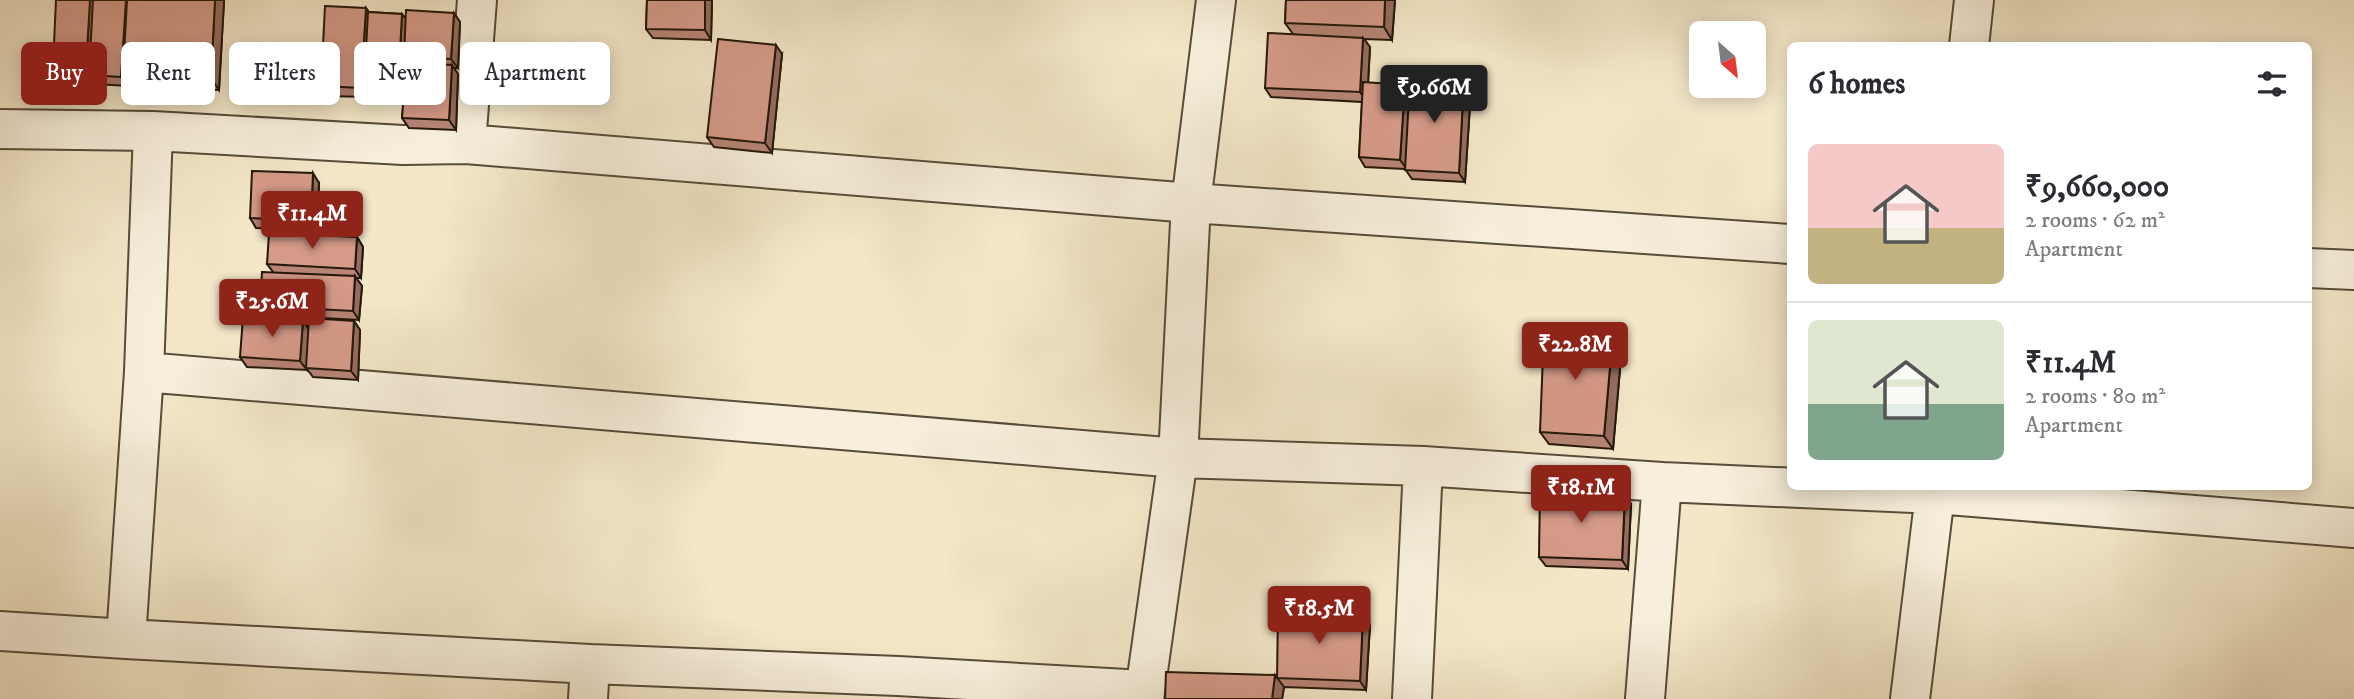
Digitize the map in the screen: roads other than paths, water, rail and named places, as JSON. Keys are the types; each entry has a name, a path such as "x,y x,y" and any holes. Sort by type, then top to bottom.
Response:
{"street":[{"path":"466,144 477,0"},
{"path":"0,631 126,639 589,681 1144,695 1178,458 1191,203 1216,0"},
{"path":"1969,42 1973,0"},
{"path":"0,129 153,131 403,145 466,144 1191,203 1787,244"},
{"path":"126,639 144,372 153,131"},
{"path":"2312,268 2354,270"},
{"path":"144,372 1178,458 1423,466 1661,482 1787,486"},
{"path":"1412,699 1423,466"},
{"path":"1645,699 1661,482"},
{"path":"1910,699 1936,490 2354,528"}]}
